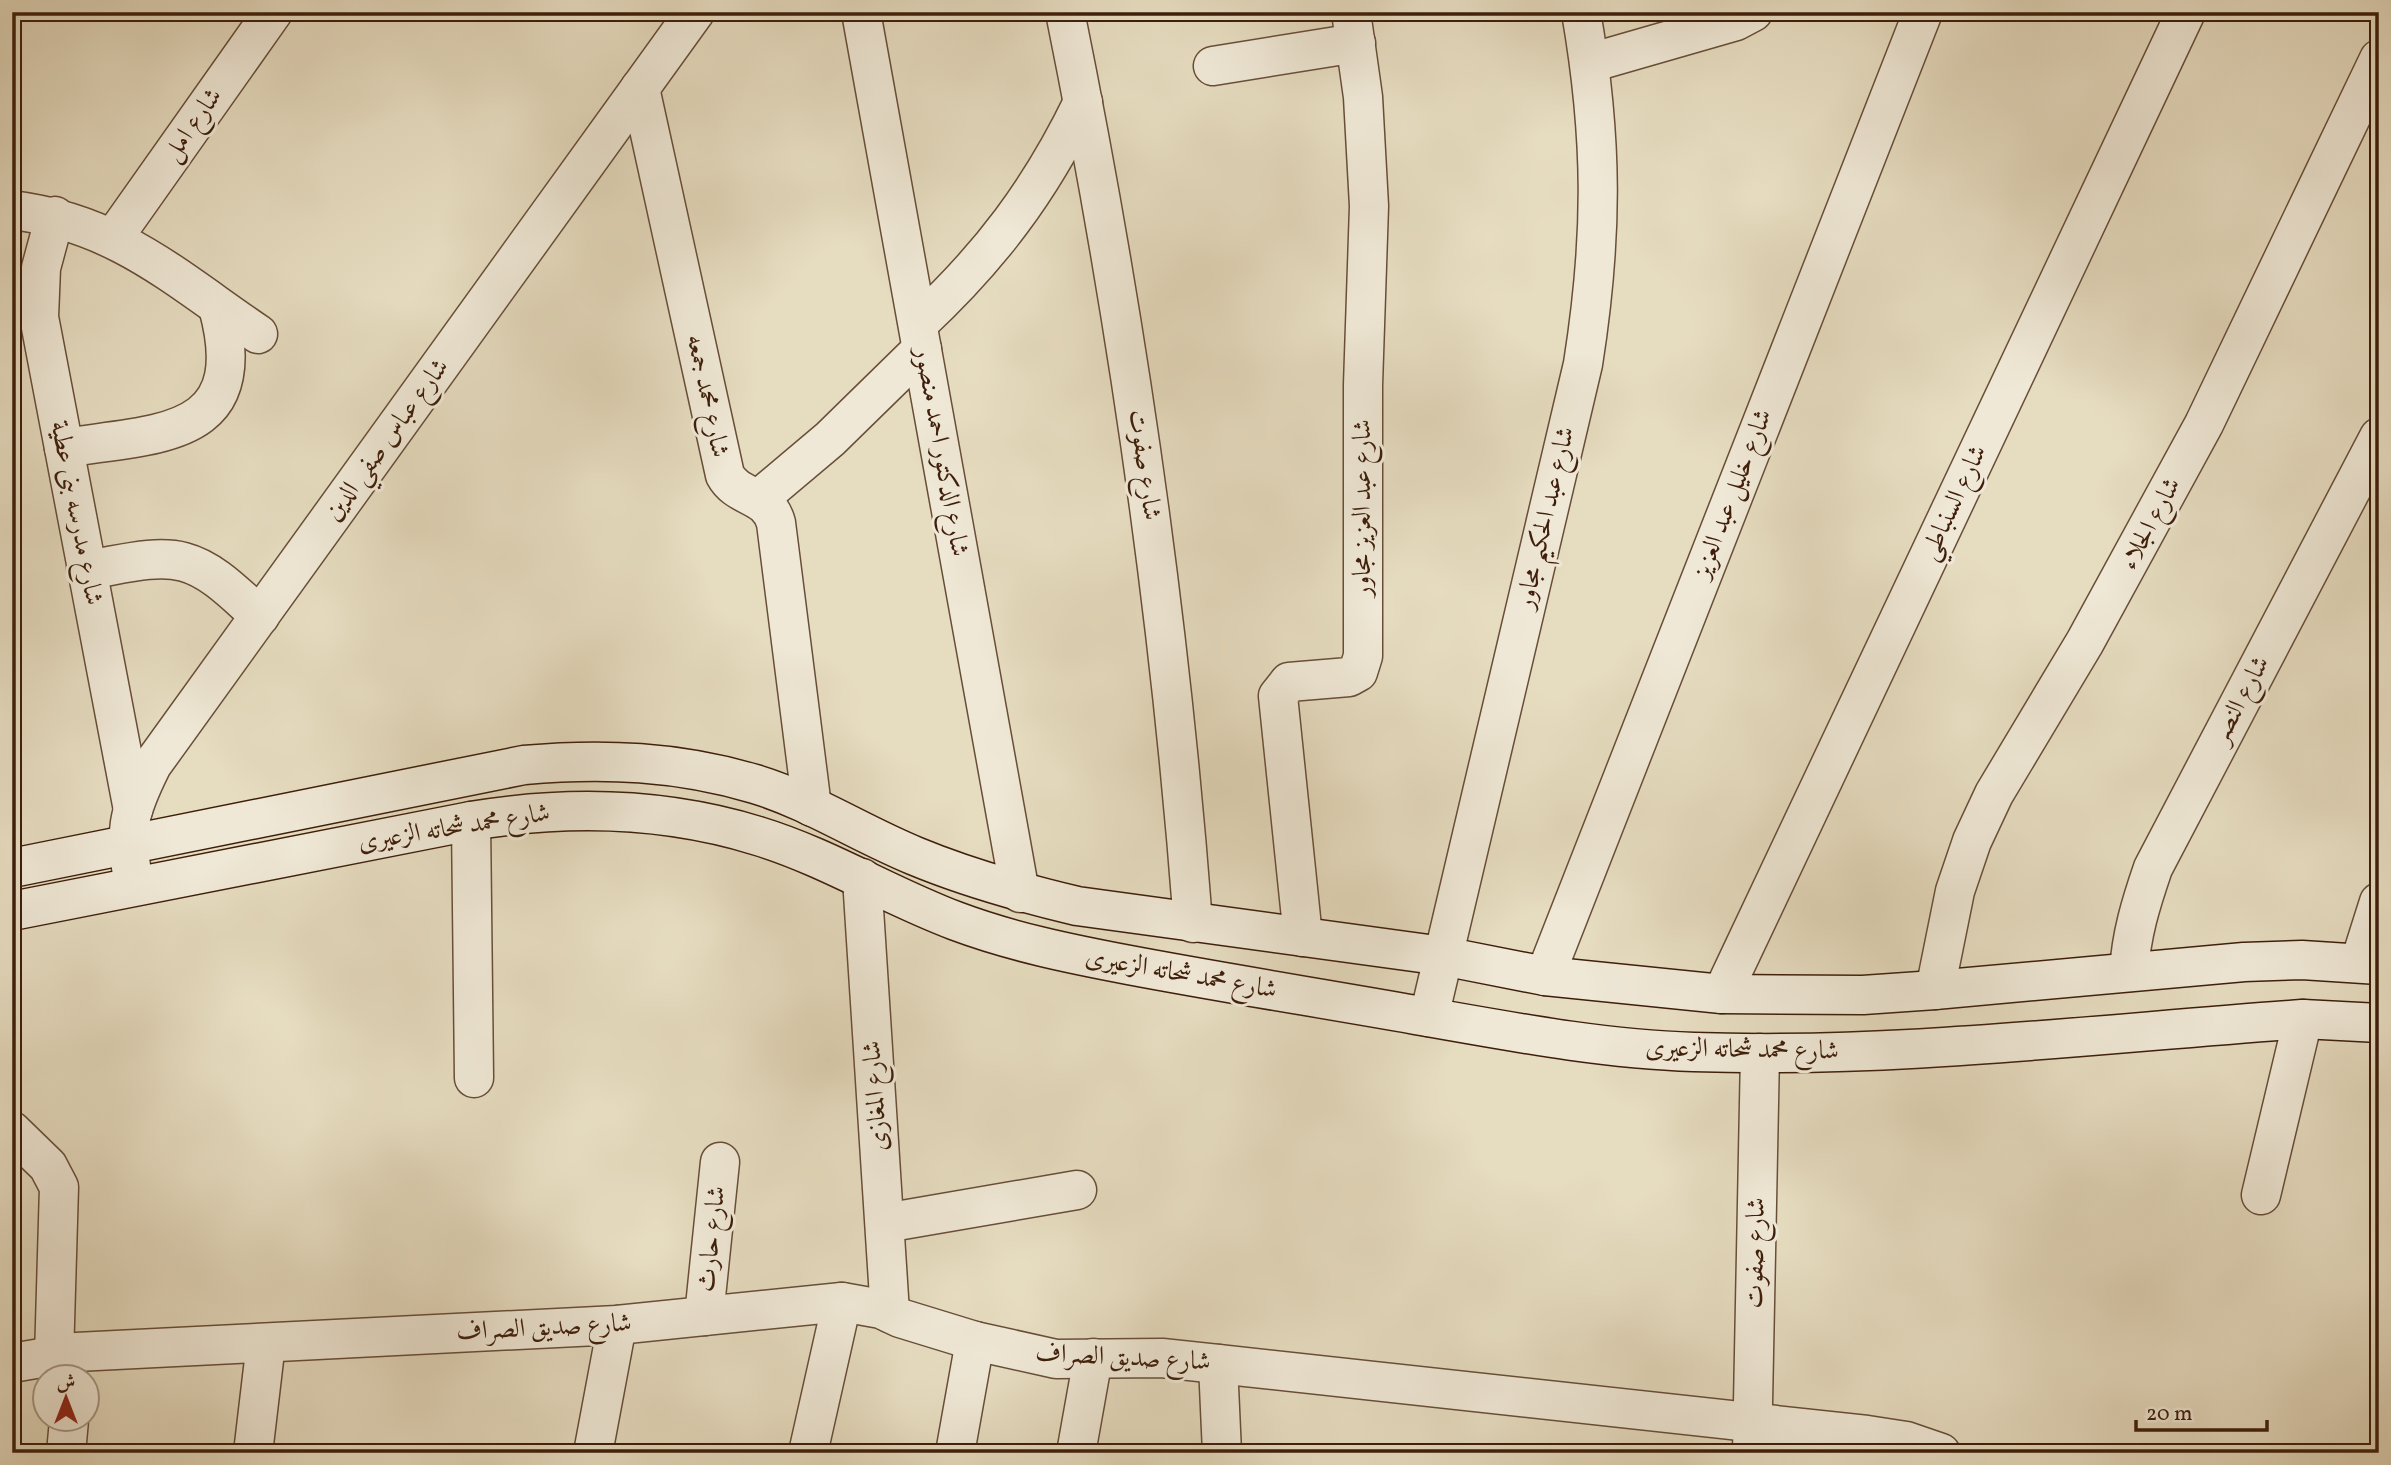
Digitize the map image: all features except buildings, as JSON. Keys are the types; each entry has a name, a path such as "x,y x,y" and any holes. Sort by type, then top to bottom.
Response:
{"street":[{"name":"شارع عباس صفي الدين","path":"130,827 152,765 695,12"},
{"name":"شارع الدكتور احمد منصور","path":"861,12 1020,893"},
{"path":"1068,29 1092,12"},
{"name":"شارع عبد الحكيم مجاور","path":"1429,1017 1583,364 1595,289 1600,214 1598,138 1590,63 1581,12"},
{"path":"1590,63 1736,21 1753,12"},
{"name":"شارع خليل عبد العزيز","path":"1545,976 1923,12"},
{"name":"شارع السنباطي","path":"1722,994 2186,12"},
{"name":"شارع امل","path":"114,237 261,16"},
{"path":"1213,66 1354,28"},
{"name":"شارع عبد العزيز مجاور","path":"1303,937 1278,696 1289,682 1349,677 1358,672 1363,656 1363,385 1369,206 1367,138 1354,28"},
{"name":"شارع صفوت","path":"1068,29 1128,358 1150,507 1182,778 1193,923"},
{"name":"شارع الجلاء","path":"1936,990 1955,891 1972,841 1994,794 2085,642 2191,449 2379,59"},
{"name":"شارع محمد جمعه","path":"640,88 722,466 729,483 736,489 760,498"},
{"path":"812,807 776,523 773,513 760,498 807,459 920,337 1029,200 1059,152 1083,102"},
{"path":"12,209 55,216 114,237 258,334"},
{"name":"شارع مدرسه بنى عطية","path":"55,216 41,268 39,317 130,827"},
{"path":"64,448 170,431 190,424 206,412 218,394 226,365 226,335 218,307"},
{"name":"شارع النصر","path":"2129,972 2131,944 2153,868 2379,437"},
{"path":"86,570 147,561 185,562 217,580 260,616"},
{"name":"شارع محمد شحاته الزعيرى","path":"12,868 130,827 524,765 583,760 642,762 700,770 758,785 812,807 914,856 1020,893 1077,906 1443,956 1545,976 1722,994 1863,995 2244,962 2370,963"},
{"name":"شارع محمد شحاته الزعيرى","path":"12,911 471,821 567,810 664,815 760,836 862,878 958,922 1014,940 1130,966 1508,1032 1613,1046 1760,1053 1927,1046 2303,1019 2379,1023"},
{"path":"471,821 474,1078"},
{"path":"130,827 134,886"},
{"name":"شارع المغازى","path":"862,878 890,1313"},
{"path":"2370,963 2379,902"},
{"path":"2261,1195 2303,1019"},
{"name":"شارع صفوت","path":"1752,1437 1760,1053"},
{"path":"12,1131 48,1166 59,1187 68,1362"},
{"name":"شارع حارث","path":"704,1316 720,1161"},
{"path":"885,1223 1077,1190"},
{"path":"808,1453 842,1302"},
{"name":"شارع صديق الصراف","path":"12,1363 68,1362 267,1343 617,1325 842,1302 862,1304 975,1341 1056,1359 1162,1358 1752,1437 1867,1435 1906,1441 1941,1453"},
{"path":"593,1453 617,1325"},
{"path":"955,1453 975,1341"},
{"path":"253,1453 267,1343"},
{"path":"1076,1453 1093,1358"},
{"path":"1218,1364 1222,1453"},
{"path":"66,1453 68,1434"}]}
